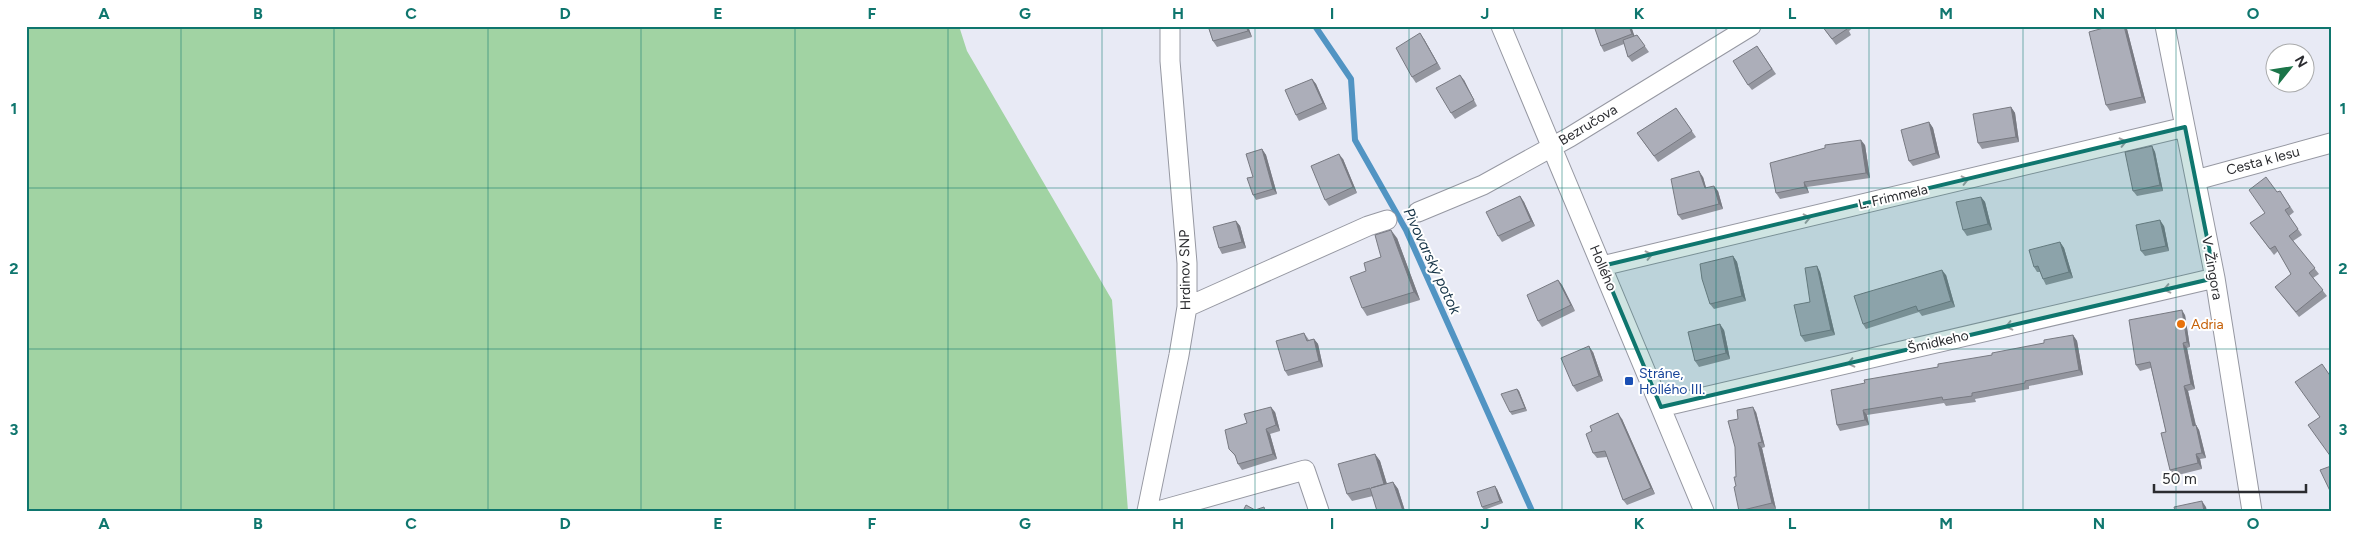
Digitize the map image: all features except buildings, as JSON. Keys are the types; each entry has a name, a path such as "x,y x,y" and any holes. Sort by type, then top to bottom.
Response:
{"street":[{"name":"Hrdinov SNP","path":"1147,511 1187,307 1187,262 1170,61 1170,26"},
{"name":"Hollého","path":"1501,26 1704,511"},
{"name":"Bezručova","path":"1418,212 1484,184 1552,146 1751,26"},
{"name":"V. Žingora","path":"2165,26 2215,278 2252,511"},
{"name":"L. Frimmela","path":"1602,266 2185,127"},
{"name":"Cesta k lesu","path":"2196,180 2331,143"},
{"path":"1187,307 1368,226 1387,220"},
{"name":"Šmidkeho","path":"1661,407 2215,278"},
{"path":"1158,511 1305,470 1319,511"}],"highlighted area":[{"path":"2185,127 2215,278 1661,407 1602,266"}],"green space":[{"path":"26,26 959,26 967,51 1112,300 1128,511 26,511"}],"waterway":[{"name":"Pivovarský potok","path":"1315,26 1351,79 1355,140 1406,230 1532,511"}],"place":[{"name":"Adria","path":"2181,324"},
{"name":"Stráne, Hollého III.","path":"1629,381"}]}
